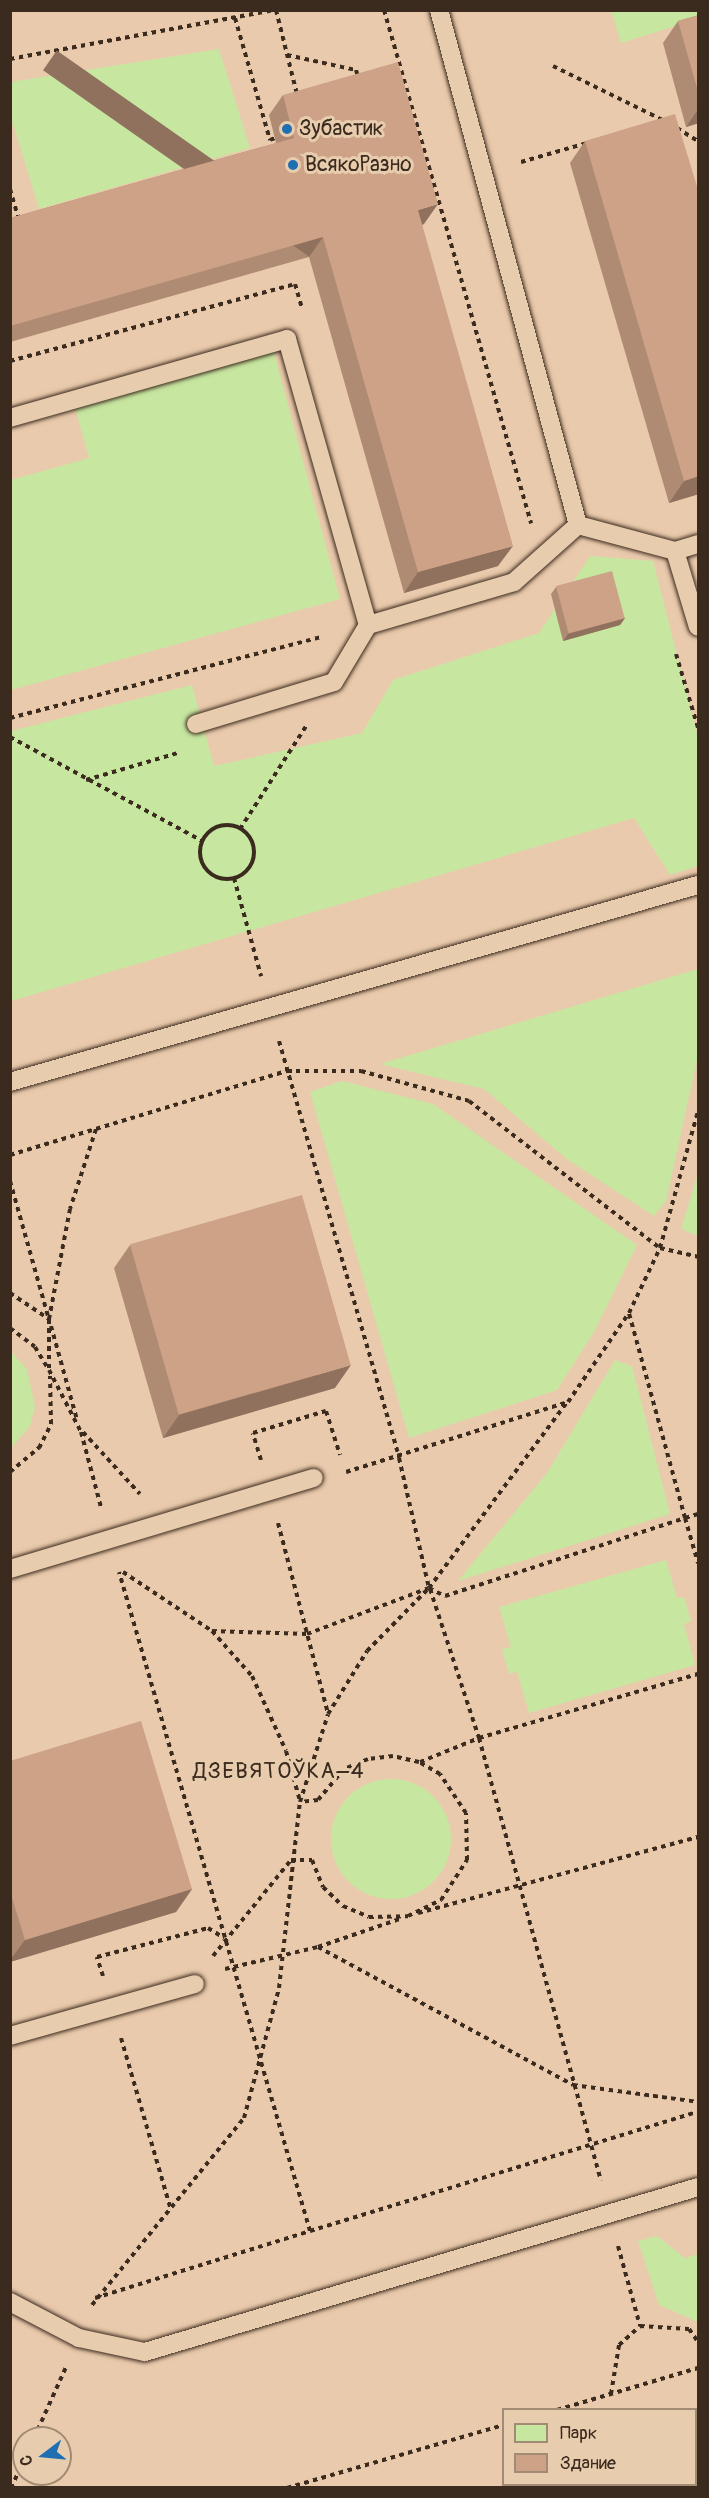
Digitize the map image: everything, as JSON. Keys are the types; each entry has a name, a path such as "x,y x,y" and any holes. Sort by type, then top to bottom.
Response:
{"lane":[{"path":"439,10 578,525"},
{"path":"10,418 287,339 368,625"},
{"path":"578,525 675,551 699,544"},
{"path":"196,724 334,682 368,625 514,582 578,525"},
{"path":"675,551 699,627"},
{"path":"10,1082 699,885"},
{"path":"10,1569 314,1478"},
{"path":"10,2036 195,1984"},
{"path":"10,2302 79,2338 145,2352 699,2187"}],"path":[{"path":"10,59 275,10 300,106"},
{"path":"384,10 526,509"},
{"path":"235,18 270,140 275,138"},
{"path":"287,55 358,70 357,79 347,82"},
{"path":"553,66 665,121 699,141"},
{"path":"298,96 308,93"},
{"path":"654,124 665,121"},
{"path":"521,162 598,140"},
{"path":"10,189 22,231"},
{"path":"10,718 368,625"},
{"path":"240,829 334,682"},
{"path":"10,737 202,841"},
{"path":"86,780 188,750"},
{"path":"222,825 240,829 254,851 249,868 234,878 209,873 200,858 202,841 222,825"},
{"path":"287,1071 399,1458 429,1588 479,1738 517,1886 573,2085"},
{"path":"10,1155 287,1071 361,1071 469,1101 660,1248 699,1257"},
{"path":"39,2426 95,2298 171,2210 244,2118 285,1951 291,1860 300,1802 328,1714 367,1651 429,1588 568,1402 628,1313 660,1248 699,1111"},
{"path":"10,1472 39,1448 51,1424 54,1396 49,1370 49,1319 70,1209 96,1129"},
{"path":"10,1181 111,1540"},
{"path":"10,1293 49,1319"},
{"path":"628,1313 699,1563"},
{"path":"10,1328 35,1347 79,1428 130,1488 183,1519"},
{"path":"345,1472 399,1458 568,1402"},
{"path":"212,1631 307,1634 429,1588 445,1596 699,1514"},
{"path":"106,1566 212,1631 252,1676 286,1751 300,1802"},
{"path":"307,1634 328,1714"},
{"path":"419,1762 479,1738 699,1674"},
{"path":"291,1860 312,1860 323,1887 344,1906 369,1917 408,1916 441,1900 456,1882 470,1836 455,1792 419,1762 393,1756 368,1759 344,1769 318,1800 300,1802"},
{"path":"195,1984 234,1965 285,1951 318,1947 408,1916 699,1837"},
{"path":"195,1984 225,1939 291,1860"},
{"path":"171,2210 97,1957 208,1928 225,1939"},
{"path":"318,1947 573,2085 699,2102"},
{"path":"310,2231 699,2112"},
{"path":"611,2394 619,2345 640,2326"},
{"path":"561,2408 699,2368"},
{"path":"287,2487 502,2426"}],"green space":[{"path":"611,11 698,11 698,19 621,43"},
{"path":"219,49 250,148 39,209 11,117 11,82"},
{"path":"273,349 340,599 11,690 11,480 89,458 74,404"},
{"path":"590,556 653,561 698,737 698,866 670,875 634,818 11,1001 11,731 192,685 214,766 362,733 393,680 539,633"},
{"path":"698,969 698,1056 666,1201 654,1216 568,1160 484,1089 380,1064"},
{"path":"342,1081 433,1104 637,1245 594,1332 557,1390 409,1438 310,1092"},
{"path":"698,1173 698,1236 681,1229"},
{"path":"11,1352 27,1369 35,1407 30,1426 11,1448"},
{"path":"615,1360 632,1366 670,1514 458,1581 547,1473"},
{"path":"666,1560 677,1598 684,1597 691,1621 684,1624 695,1665 529,1713 517,1672 509,1674 502,1649 511,1647 499,1607"},
{"path":"391,1779 414,1783 434,1796 447,1816 451,1839 447,1862 434,1882 414,1895 391,1899 368,1895 348,1882 335,1862 331,1839 335,1816 348,1796 368,1783"},
{"path":"657,2236 685,2258 698,2254 698,2322 659,2305 638,2241"}],"building":[{"path":"699,15 699,95 678,21"},
{"path":"398,62 438,204 418,210 513,546 418,572 323,237 10,326 10,218 294,138 283,95"},
{"path":"675,114 699,193 699,476 684,481 585,141"},
{"path":"612,571 625,618 569,633 556,586"},
{"path":"302,1195 351,1365 179,1414 130,1244"},
{"path":"141,1721 192,1889 25,1940 10,1891 10,1761"}],"place":[{"name":"Зубастик","path":"287,129"},
{"name":"ВсякоРазно","path":"293,165"}],"district":[{"name":"ДЗЕВЯТОЎКА–4","path":"279,1772"}]}
